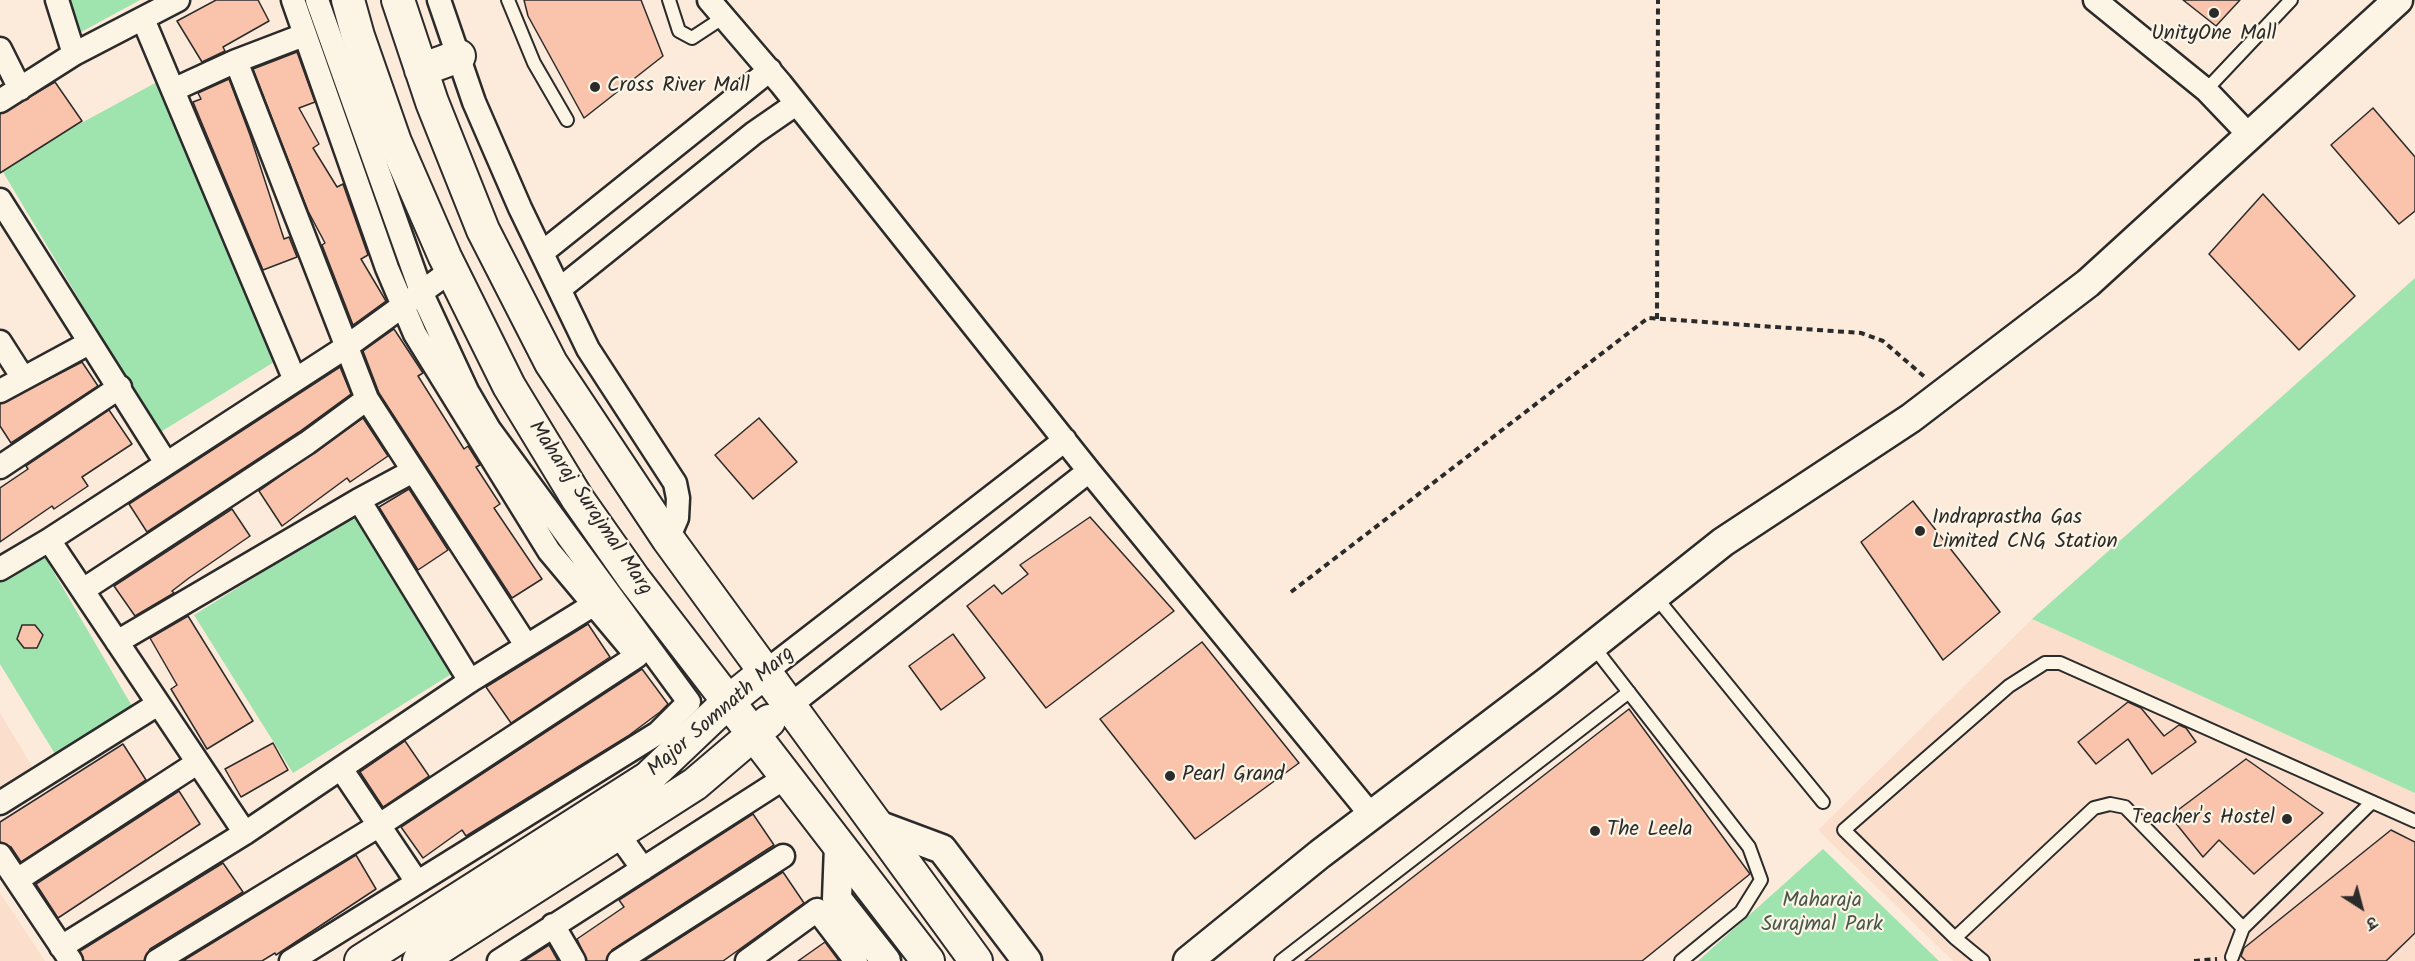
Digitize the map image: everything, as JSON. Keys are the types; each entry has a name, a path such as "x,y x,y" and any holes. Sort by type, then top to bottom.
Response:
{"main road":[{"name":"Maharaj Surajmal Marg","path":"348,0 358,36 395,142 452,270 508,386 578,498 634,579 928,961"},
{"path":"398,0 421,70 483,230 551,363 668,539 976,961"},
{"path":"421,70 459,56"},
{"name":"Major Somnath Marg","path":"362,961 648,778 729,701 765,672"},
{"name":"Major Somnath Marg","path":"419,961 695,784 752,733 789,706"}],"street":[{"path":"57,0 74,54"},
{"path":"0,101 74,54 178,0"},
{"path":"291,961 658,733 689,702 489,429 413,300 387,268 293,0"},
{"path":"157,961 378,826 637,656 549,551 415,334 413,300 317,0"},
{"path":"439,0 474,102 520,208 561,288 588,349 675,483 678,498 677,518 668,539"},
{"path":"2095,0 2206,90 2249,135"},
{"path":"1188,961 1371,815 1593,646 1723,542 1911,418 2088,283 2398,0"},
{"path":"716,8 770,70 1089,471 1371,815"},
{"path":"143,19 294,378"},
{"path":"173,90 236,61 304,35"},
{"path":"0,49 20,89"},
{"path":"236,61 294,205 367,399 526,645"},
{"path":"543,252 770,70"},
{"path":"561,288 754,133 796,104"},
{"path":"0,200 89,343 120,387 166,464"},
{"path":"0,569 49,540 294,378 346,347 452,270"},
{"path":"0,342 23,378"},
{"path":"0,391 89,343"},
{"path":"0,467 120,387"},
{"path":"83,590 307,443 367,399"},
{"name":"Major Somnath Marg","path":"765,672 1065,440"},
{"path":"117,642 359,500 413,471"},
{"name":"Major Somnath Marg","path":"789,706 1089,471"},
{"path":"359,500 470,681"},
{"path":"49,540 245,833"},
{"path":"0,855 66,954 342,770 470,681 593,605"},
{"path":"0,803 158,704"},
{"path":"16,880 197,763"},
{"path":"342,770 417,882"},
{"path":"499,961 786,777"},
{"path":"875,824 942,849 1027,961"},
{"path":"618,834 643,869"},
{"path":"839,846 837,900 886,961"},
{"path":"619,961 783,856"},
{"path":"752,960 817,910 856,961"},
{"path":"553,925 574,961"}],"lane":[{"path":"508,0 534,63 567,120"},
{"path":"669,0 679,31 692,38 716,8"},
{"path":"2206,90 2291,0"},
{"path":"1655,596 1823,802"},
{"path":"1593,646 1749,847 1761,880 1741,912 1682,961"},
{"path":"1983,961 1955,938 1844,830 2009,686 2045,663 2060,663 2415,821"},
{"path":"1281,961 1629,692"},
{"path":"2232,957 2243,928 2371,803"},
{"path":"1955,938 2094,808 2110,804 2125,807 2243,928"}],"path":[{"path":"1658,0 1658,319"},
{"path":"1291,592 1648,318 1861,333 1883,340 1909,361 1942,395"},
{"path":"2194,961 2232,957"}],"shaded area":[{"path":"2032,619 2415,793 2415,961 1953,961 1818,830"},
{"path":"0,713 33,768 0,789"},
{"path":"0,893 45,961 0,961"}],"green space":[{"path":"51,0 140,0 70,38"},
{"path":"157,82 274,362 159,433 0,167"},
{"path":"2415,278 2415,793 2032,619"},
{"path":"354,515 453,673 293,773 194,615"},
{"path":"36,542 132,706 55,754 0,664 0,567"},
{"name":"Maharaja Surajmal Park","path":"1823,849 1939,961 1698,961"}],"building":[{"path":"216,0 258,0 269,21 223,47 225,51 202,62 177,21"},
{"name":"Cross River Mall","path":"524,0 641,0 663,56 584,118 528,16"},
{"name":"UnityOne Mall","path":"2183,0 2240,0 2216,26"},
{"path":"297,52 315,102 299,108 319,144 313,148 337,187 343,184 368,255 361,259 386,301 353,325 322,245 325,243 308,211 253,69"},
{"path":"229,79 284,239 289,237 297,257 263,270 193,102 201,99 198,93"},
{"path":"55,82 82,121 0,173 0,114"},
{"path":"2373,108 2415,157 2415,211 2399,224 2331,145"},
{"path":"2263,194 2355,296 2299,350 2209,254"},
{"path":"394,329 423,373 418,376 464,449 468,446 480,465 476,467 500,504 494,508 542,579 512,598 379,393 363,351"},
{"path":"82,362 98,386 11,443 0,426 0,404"},
{"path":"340,367 351,394 299,432 147,532 129,504"},
{"path":"109,410 132,444 82,477 88,486 54,509 52,506 0,542 0,488 28,469 26,466"},
{"path":"363,418 388,456 350,482 347,478 282,526 259,491"},
{"path":"759,418 797,462 753,499 715,455"},
{"path":"409,489 448,550 418,570 379,507"},
{"path":"1913,501 2000,612 1943,660 1861,542"},
{"path":"232,509 250,536 189,578 172,591 174,593 135,616 114,586"},
{"path":"1090,517 1174,611 1046,708 967,606 994,585 1002,594 1028,574 1020,565"},
{"path":"188,616 253,721 207,749 171,689 177,685 150,638"},
{"path":"588,624 610,657 511,723 486,687"},
{"path":"22,625 35,625 43,635 37,648 24,648 17,639"},
{"path":"953,634 985,678 941,710 909,666"},
{"path":"1202,642 1299,763 1195,839 1100,719"},
{"path":"642,669 668,704 660,712 628,736 466,836 462,830 423,858 401,827"},
{"path":"2128,702 2141,708 2164,736 2179,725 2186,728 2196,742 2152,774 2128,739 2096,764 2078,742"},
{"name":"The Leela","path":"1629,709 1750,874 1642,961 1305,961"},
{"path":"405,741 429,776 383,807 360,772"},
{"path":"273,743 288,770 241,797 225,769"},
{"path":"123,744 146,780 21,862 11,847 0,842 0,822"},
{"name":"Teacher's Hostel","path":"2246,759 2323,813 2254,874 2219,840 2203,857 2170,816"},
{"path":"179,791 200,824 58,918 36,884"},
{"path":"753,814 774,845 612,950 606,961 587,961 577,939 624,907 619,900"},
{"path":"2391,830 2415,842 2415,933 2386,961 2246,961 2241,956 2244,948"},
{"path":"356,855 376,889 276,955 275,953 262,961 183,961"},
{"path":"223,863 243,892 150,949 144,961 84,961 80,951"},
{"path":"783,872 804,903 723,961 644,961"},
{"path":"825,942 839,961 798,961"},
{"path":"549,945 558,961 524,961"}],"place":[{"name":"UnityOne Mall","path":"2214,13"},
{"name":"Cross River Mall","path":"595,87"},
{"name":"Indraprastha Gas Limited CNG Station","path":"1920,531"},
{"name":"Pearl Grand","path":"1170,776"},
{"name":"Teacher's Hostel","path":"2287,819"},
{"name":"The Leela","path":"1595,831"}]}
